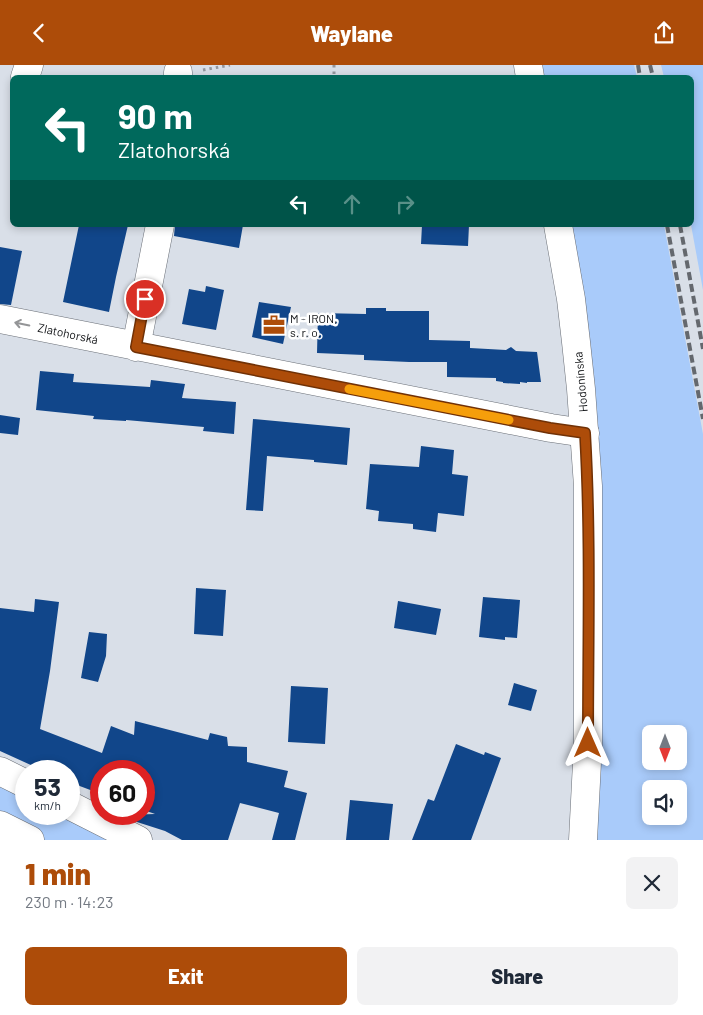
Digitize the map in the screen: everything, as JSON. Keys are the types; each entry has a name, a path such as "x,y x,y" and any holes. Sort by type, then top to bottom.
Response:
{"street":[{"path":"136,347 160,227"},
{"name":"Hodonínska","path":"558,227 571,299 581,389 588,486 588,743 583,840"},
{"name":"Zlatohorská","path":"0,319 550,428 585,433"},
{"path":"0,771 15,778"},
{"path":"80,811 138,840"},
{"path":"0,825 30,840"}],"path":[{"path":"184,74 230,65"}],"shaded area":[{"path":"528,65 634,65 636,75 530,75"},
{"path":"661,65 703,65 703,290 691,227 694,227 694,75 664,75"},
{"path":"558,227 664,227 703,434 703,840 583,840 588,636"},
{"path":"0,771 15,778 15,825 80,825 80,818 90,822 90,825 98,825 138,840 30,840 0,825"}],"building":[{"path":"79,227 128,227 109,312 63,302"},
{"path":"175,227 243,227 239,248 174,236"},
{"path":"422,227 469,227 468,246 421,244"},
{"path":"0,247 22,251 11,305 0,304"},
{"path":"206,286 224,290 216,330 182,324 189,289 205,292"},
{"path":"259,302 291,307 283,344 252,337"},
{"path":"366,308 386,308 386,311 429,311 429,340 470,341 470,348 506,350 511,347 516,351 537,352 541,382 520,382 520,384 503,383 496,381 496,378 447,377 447,362 364,360 364,355 317,353 318,313 366,314"},
{"path":"40,371 74,374 73,382 150,387 151,380 185,384 182,398 236,402 234,434 203,431 204,427 93,419 94,416 36,410"},
{"path":"0,415 20,418 18,435 0,433"},
{"path":"253,419 350,428 347,465 267,456 263,511 246,510"},
{"path":"421,446 454,450 452,474 468,476 464,516 438,513 436,532 413,529 413,524 378,521 379,511 366,509 370,464 419,467"},
{"path":"196,588 226,590 223,636 194,634"},
{"path":"483,597 520,600 517,638 505,637 505,640 479,637"},
{"path":"35,599 59,602 40,729 102,753 111,726 134,735 135,721 208,740 210,733 227,737 228,746 247,747 247,762 288,771 284,787 307,793 295,840 272,840 279,813 240,803 228,840 182,840 165,831 146,825 155,825 155,760 90,760 90,790 80,786 80,760 20,760 0,751 0,608 34,612"},
{"path":"398,601 441,609 436,635 394,628"},
{"path":"89,632 107,634 106,656 98,682 81,678"},
{"path":"514,683 537,690 531,711 508,705"},
{"path":"291,686 328,688 325,744 288,742"},
{"path":"456,744 484,755 485,752 501,758 471,840 412,840 428,799 434,801"},
{"path":"350,800 393,804 389,840 346,840"}],"railway":[{"path":"638,65 640,75"},
{"path":"650,65 652,75"},
{"path":"667,227 703,419"},
{"path":"680,227 703,349"}],"slow traffic":[{"path":"349,389 509,420"}],"place":[{"name":"M - IRON, s. r. o.","path":"274,325"}],"route":[{"path":"145,299 136,347 550,428 585,433 588,486 588,743"}]}
